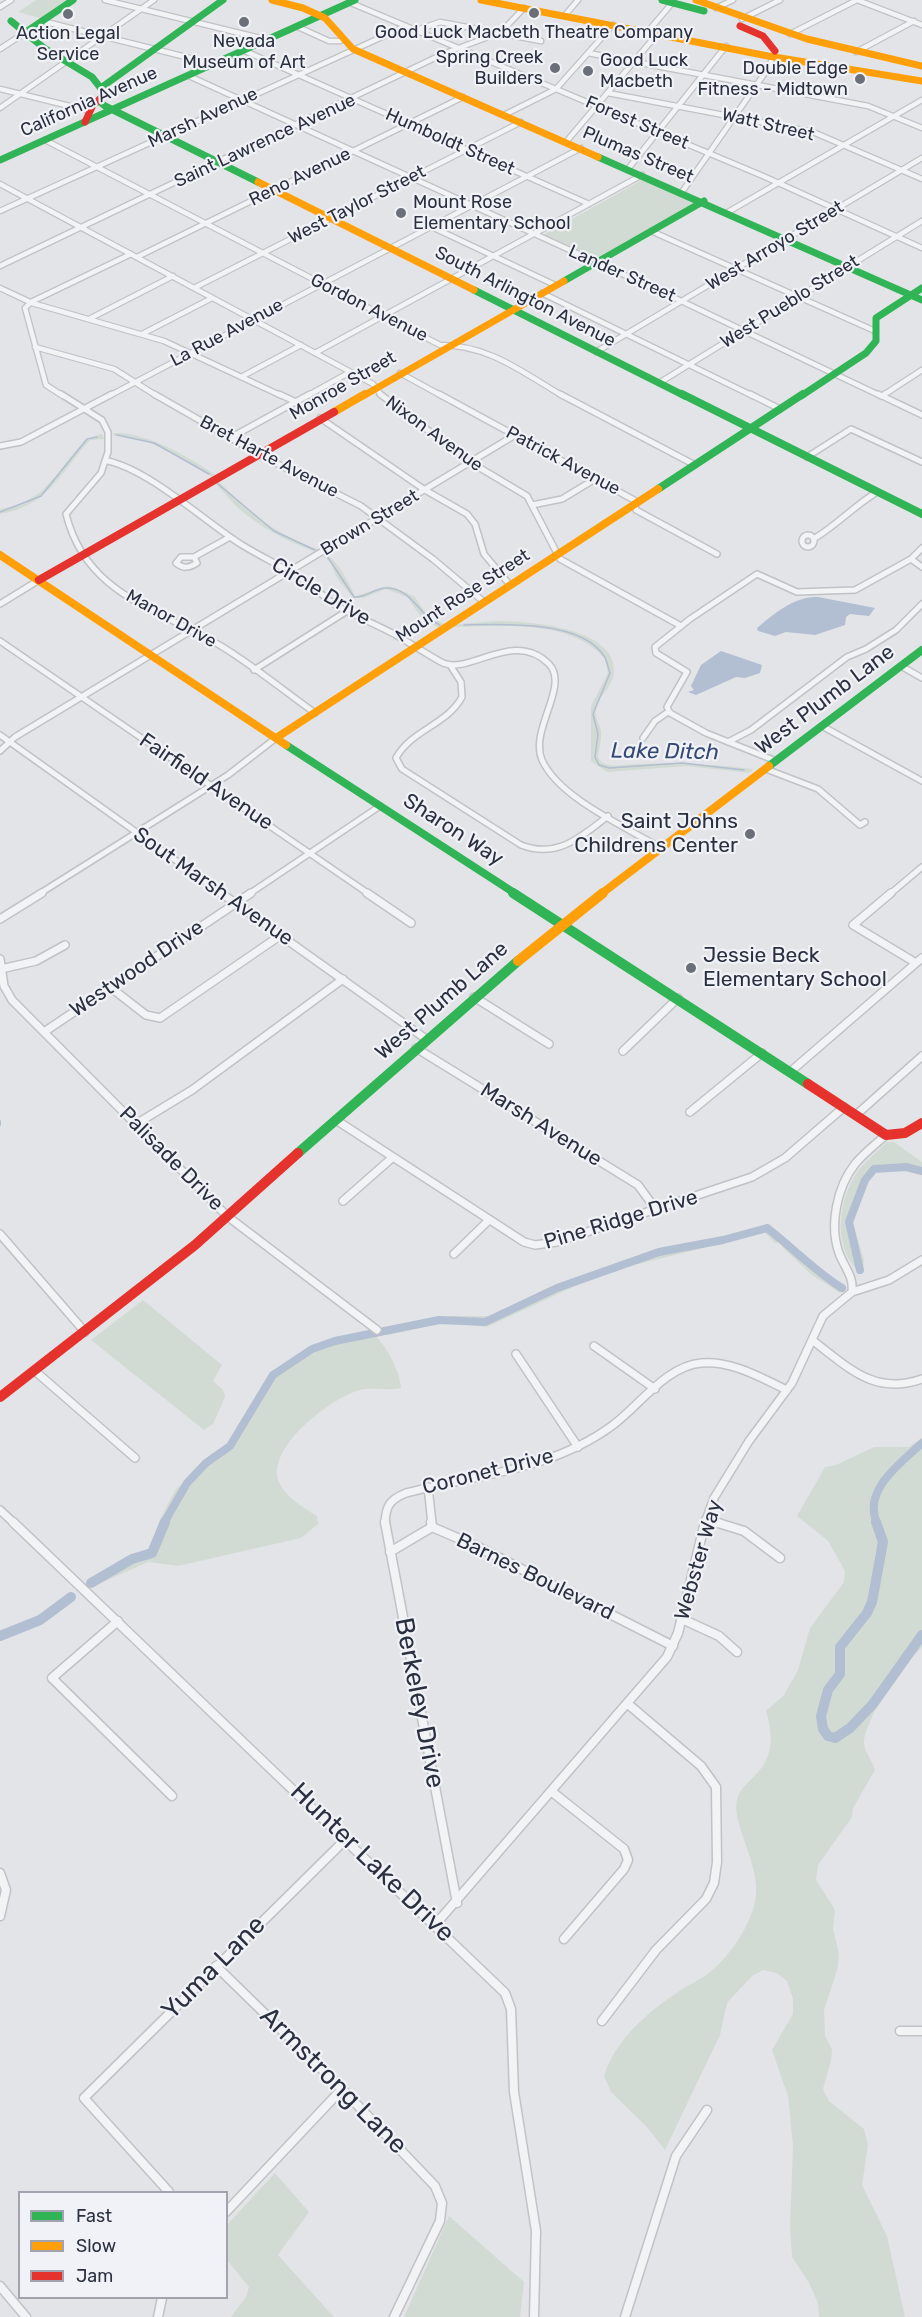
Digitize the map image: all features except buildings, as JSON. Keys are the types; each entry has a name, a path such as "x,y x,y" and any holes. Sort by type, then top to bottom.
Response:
{"street":[{"path":"0,7 11,0"},
{"path":"0,49 73,0"},
{"path":"105,0 269,40"},
{"path":"0,108 154,0"},
{"path":"85,122 101,92 223,0"},
{"path":"272,0 320,17"},
{"path":"482,0 616,24"},
{"path":"490,0 726,46 855,52 922,66"},
{"path":"566,14 578,0"},
{"path":"696,0 742,19 774,48"},
{"path":"716,8 732,0"},
{"path":"742,19 780,0"},
{"path":"682,192 769,67 774,48 857,0 922,25"},
{"path":"870,5 879,0"},
{"path":"566,142 634,62 654,31 668,1 694,7 774,48"},
{"name":"California Avenue","path":"0,160 353,2"},
{"name":"Forest Street","path":"353,2 708,153 922,248"},
{"name":"Saint Lawrence Avenue","path":"0,266 459,48 499,33 524,8"},
{"name":"Plumas Street","path":"320,17 333,26 340,41"},
{"name":"South Arlington Avenue","path":"11,21 38,44 67,60 101,92 102,104 109,112 164,136 922,514"},
{"path":"42,21 214,64"},
{"path":"855,52 914,21"},
{"path":"417,30 440,22 541,40"},
{"path":"504,115 556,88 616,24"},
{"name":"Marsh Avenue","path":"0,211 406,26"},
{"name":"Plumas Street","path":"298,27 329,41 340,41 406,73 704,201 922,300"},
{"path":"654,31 774,48 922,81"},
{"path":"628,169 726,46"},
{"name":"Humboldt Street","path":"245,51 589,204"},
{"path":"588,53 868,106 922,128"},
{"name":"Lander Street","path":"189,76 681,301 922,415"},
{"path":"0,89 90,111 109,112"},
{"name":"Watt Street","path":"608,93 813,132 922,179"},
{"name":"Reno Avenue","path":"137,257 463,97"},
{"path":"728,212 922,100"},
{"name":"West Taylor Street","path":"194,288 521,122"},
{"name":"Gordon Avenue","path":"45,140 440,345 476,348 494,354 577,404 695,465"},
{"name":"La Rue Avenue","path":"0,446 21,442 581,148"},
{"name":"West Arroyo Street","path":"596,352 922,158"},
{"path":"315,353 642,175"},
{"name":"Nixon Avenue","path":"0,183 375,387 384,399 470,462 525,494 556,555"},
{"name":"Monroe Street","path":"0,604 80,555 704,201"},
{"name":"West Pueblo Street","path":"659,383 922,221"},
{"path":"432,226 555,285"},
{"path":"651,231 875,332"},
{"path":"108,461 110,452 106,425 46,386 25,311 31,303 131,254"},
{"path":"88,319 172,276"},
{"path":"0,288 31,303 142,334 243,376 296,402"},
{"name":"Mount Rose Street","path":"0,919 211,786 315,712 872,348 876,341 876,318 922,288"},
{"path":"542,293 780,409"},
{"path":"142,334 212,298"},
{"path":"243,376 301,345"},
{"name":"Bret Harte Avenue","path":"35,347 108,366 258,454 323,485 379,517 484,602"},
{"path":"882,396 922,370"},
{"path":"230,438 350,372"},
{"name":"Patrick Avenue","path":"400,373 634,500 636,510 717,554"},
{"path":"320,418 424,490 471,518 484,554 510,585"},
{"path":"807,457 851,429 922,462"},
{"name":"Brown Street","path":"10,742 515,435"},
{"name":"Circle Drive","path":"108,461 121,464 178,499 230,537 290,571 347,611 440,663 450,665"},
{"name":"Manor Drive","path":"108,461 93,484 66,514 80,555 91,567 125,593 191,632 218,645 315,712"},
{"path":"532,505 562,499 595,478"},
{"path":"815,538 838,524 855,505 877,492"},
{"path":"194,557 230,537"},
{"path":"668,712 667,707 687,672 656,653 654,649 681,626 757,574 797,592 851,591 864,588 911,560 922,548"},
{"name":"Sharon Way","path":"0,555 276,738 886,1135"},
{"path":"556,555 681,626"},
{"path":"911,560 922,567"},
{"path":"728,742 751,729 847,657 866,649 896,630 922,604"},
{"path":"254,670 347,611"},
{"name":"Fairfield Avenue","path":"0,641 411,923"},
{"name":"West Plumb Lane","path":"0,1397 85,1332 227,1216 474,997 562,924 922,650"},
{"path":"608,816 566,847 550,852 537,852 521,845 402,769 396,758 402,747 454,710 462,698 462,686 450,665 507,651 526,652 548,664 556,680 540,741 543,764 562,786 661,848"},
{"path":"901,666 922,678"},
{"path":"668,712 697,729 776,761"},
{"path":"643,738 655,721 668,712"},
{"path":"822,726 922,781"},
{"name":"Sout Marsh Avenue","path":"0,735 426,1039"},
{"path":"0,751 10,742"},
{"path":"766,769 818,789 860,825 865,822"},
{"name":"Westwood Drive","path":"44,1032 380,806"},
{"path":"790,1072 919,961 853,925 922,867"},
{"path":"110,987 146,1015 160,1018 281,936"},
{"path":"1,969 36,961 66,945"},
{"name":"Palisade Drive","path":"0,959 4,986 9,995 227,1216 377,1330"},
{"path":"136,1124 192,1090 343,979"},
{"path":"474,997 549,1044"},
{"path":"623,1051 678,998"},
{"name":"Marsh Avenue","path":"416,1048 638,1185 657,1211"},
{"path":"690,1112 762,1053"},
{"path":"856,1115 922,1056"},
{"name":"Pine Ridge Drive","path":"336,1120 524,1242 538,1246 657,1211 735,1184 769,1168 798,1147 844,1107"},
{"path":"922,1123 905,1133 886,1135 852,1170 835,1217 834,1237 840,1256 854,1281 852,1292 872,1288 887,1278 904,1273 922,1260"},
{"path":"343,1202 393,1157"},
{"path":"454,1254 489,1220"},
{"path":"0,1234 85,1332"},
{"name":"Webster Way","path":"435,1925 457,1903 628,1704 673,1646 682,1619 706,1519 714,1498 749,1441 787,1390 824,1316 852,1292"},
{"path":"812,1340 880,1386 898,1388 922,1380"},
{"path":"594,1346 655,1389"},
{"path":"516,1354 578,1447"},
{"name":"Coronet Drive","path":"390,1552 384,1519 386,1507 399,1495 538,1462 578,1447 608,1428 685,1366 720,1364 741,1368 787,1390"},
{"path":"35,1371 135,1458"},
{"name":"Barnes Boulevard","path":"428,1487 432,1527 476,1546 673,1646"},
{"name":"Hunter Lake Drive","path":"0,1510 500,1986 511,2009 513,2092 536,2230 534,2317"},
{"path":"706,1519 744,1531 780,1558"},
{"path":"390,1552 432,1527"},
{"name":"Berkeley Drive","path":"390,1552 457,1903"},
{"path":"682,1619 719,1636 737,1652"},
{"path":"118,1621 52,1678 172,1796"},
{"path":"602,2021 656,1950 706,1899 714,1883 717,1862 716,1787 701,1766 628,1704"},
{"path":"551,1791 624,1849 628,1860 624,1869 564,1939"},
{"name":"Yuma Lane","path":"167,2191 84,2098 346,1839"},
{"path":"0,1873 6,1890 6,1901 0,1916"},
{"name":"Armstrong Lane","path":"216,1966 430,2178 442,2203 440,2221 394,2317"},
{"path":"900,2031 922,2031"},
{"path":"228,2210 342,2089"},
{"path":"625,2317 676,2156 707,2110"},
{"path":"0,2286 26,2317"},
{"path":"158,2317 162,2299"}],"shaded area":[{"path":"36,0 66,0 40,18 18,12"},
{"path":"642,180 696,203 596,259 543,235"},
{"path":"113,433 139,436 167,446 215,475 212,477 165,449 139,439 114,436"},
{"path":"102,434 104,439 90,440 42,496 16,510 0,514 0,509 20,504 36,495 49,484 78,448 89,439"},
{"path":"217,480 276,530 320,550 316,552 295,544 255,521 231,501 214,482"},
{"path":"325,553 339,567 355,596 389,586 414,596 428,616 444,624 439,628 422,618 407,597 386,589 363,598 353,598 338,579 330,563 322,556"},
{"path":"497,621 547,625 567,630 585,636 600,645 610,656 614,671 613,677 596,711 601,730 598,758 603,763 613,766 656,763 754,769 749,773 687,766 607,772 591,761 591,706 608,673 605,659 590,646 554,631 512,626 452,627 458,624"},
{"path":"887,1142 894,1142 922,1162 922,1172 887,1168 869,1175 853,1224 864,1260 862,1274 845,1252 842,1239 842,1211 850,1184 857,1172"},
{"path":"769,1224 781,1238 776,1244 765,1233 626,1267 584,1282 487,1327 447,1322 388,1335 383,1329 452,1316 493,1316 522,1301 598,1271"},
{"path":"788,1241 817,1271 843,1284 840,1293 812,1275 782,1247"},
{"path":"143,1300 222,1365 213,1381 223,1390 225,1397 213,1424 204,1430 91,1340"},
{"path":"372,1332 391,1358 398,1373 401,1388 360,1390 333,1403 303,1427 290,1441 281,1456 277,1470 283,1489 301,1506 317,1516 318,1524 301,1538 178,1566 148,1562 92,1587 87,1582 141,1555 149,1548 161,1517 176,1489 226,1445 270,1372 321,1342"},
{"path":"922,1438 922,1647 900,1668 873,1715 864,1744 875,1770 853,1808 852,1817 818,1865 816,1880 835,1910 833,1929 839,1954 838,1967 824,2010 825,2036 832,2049 823,2089 829,2101 864,2129 868,2145 862,2185 887,2236 905,2317 819,2317 818,2303 809,2283 792,2257 790,2226 793,2146 788,2096 772,2050 793,2014 793,1999 787,1981 777,1973 763,1970 752,1976 727,2003 720,2035 665,2150 646,2126 611,2092 604,2076 617,2049 646,2016 669,1998 709,1973 724,1959 743,1932 752,1912 755,1902 755,1875 738,1822 737,1800 742,1789 761,1769 767,1758 771,1738 766,1711 784,1695 798,1670 810,1628 844,1582 845,1571 828,1541 797,1516 825,1467 836,1465 874,1447 909,1447"},
{"path":"69,1594 75,1600 46,1622 0,1640 0,1632 38,1618"},
{"path":"275,2173 309,2212 278,2255 334,2317 231,2317 246,2297 249,2287 228,2261 228,2224"},
{"path":"449,2216 524,2282 520,2317 404,2317"}],"water":[{"path":"818,597 875,608 869,616 850,614 846,617 845,625 815,635 786,632 775,636 758,631 757,628 785,607 801,599"},
{"path":"721,651 762,665 760,673 745,678 736,677 696,695 688,692 694,690 691,686 701,665"}],"waterway":[{"name":"Lake Ditch","path":"117,435 154,443 209,474"},
{"name":"Lake Ditch","path":"0,512 41,496 87,439 97,437"},
{"name":"Lake Ditch","path":"218,484 274,531 315,550"},
{"name":"Lake Ditch","path":"327,556 354,597 382,588 395,589 403,593 426,616 440,625"},
{"name":"Lake Ditch","path":"464,625 498,624 539,627 559,630 593,644 605,658 610,673 593,714 598,734 595,757 599,765 609,768 682,763 744,770"},
{"path":"860,1270 849,1222 865,1180 874,1169 906,1167 922,1171"},
{"path":"164,1523 187,1483 206,1463 230,1446 273,1375 312,1349 335,1341 439,1320 485,1322 557,1288 659,1252 723,1240 767,1228 842,1288"},
{"path":"877,1523 874,1511 879,1488 895,1468 922,1443"},
{"path":"91,1583 132,1559 152,1553 165,1522"},
{"path":"876,1522 883,1542 872,1602 867,1613 840,1647 840,1674 828,1690 821,1716 823,1729 828,1736 835,1738 850,1728 873,1704 922,1635"},
{"path":"0,1636 40,1620 71,1597"}],"traffic: fast":[{"path":"26,32 73,0"},
{"path":"102,87 223,0"},
{"path":"0,160 355,0"},
{"path":"662,0 704,11"},
{"path":"11,21 44,48 92,77 103,91 100,102 105,106 258,182"},
{"path":"598,157 922,300"},
{"path":"564,281 704,201"},
{"path":"658,489 866,353 876,341 876,318 922,288"},
{"path":"474,290 922,514"},
{"path":"769,766 922,650"},
{"path":"286,745 808,1084"},
{"path":"298,1153 518,961"}],"traffic: slow":[{"path":"272,0 319,14 334,26 353,49 598,157"},
{"path":"481,0 768,56 922,81"},
{"path":"696,0 807,39 922,66"},
{"path":"258,182 474,290"},
{"path":"334,412 564,281"},
{"path":"276,738 658,489"},
{"path":"0,555 286,745"},
{"path":"518,961 562,924 769,766"}],"traffic: jam":[{"path":"740,26 763,36 775,51"},
{"path":"85,122 93,105 101,98"},
{"path":"39,580 334,412"},
{"path":"808,1084 886,1135 905,1133 922,1123"},
{"path":"0,1397 195,1245 298,1153"}],"place":[{"name":"Good Luck Macbeth Theatre Company","path":"534,13"},
{"name":"Action Legal Service","path":"68,14"},
{"name":"Nevada Museum of Art","path":"244,22"},
{"name":"Spring Creek Builders","path":"555,68"},
{"name":"Good Luck Macbeth","path":"588,71"},
{"name":"Double Edge Fitness - Midtown","path":"860,79"},
{"name":"Mount Rose Elementary School","path":"401,213"},
{"name":"Saint Johns Childrens Center","path":"750,834"},
{"name":"Jessie Beck Elementary School","path":"691,968"}]}
